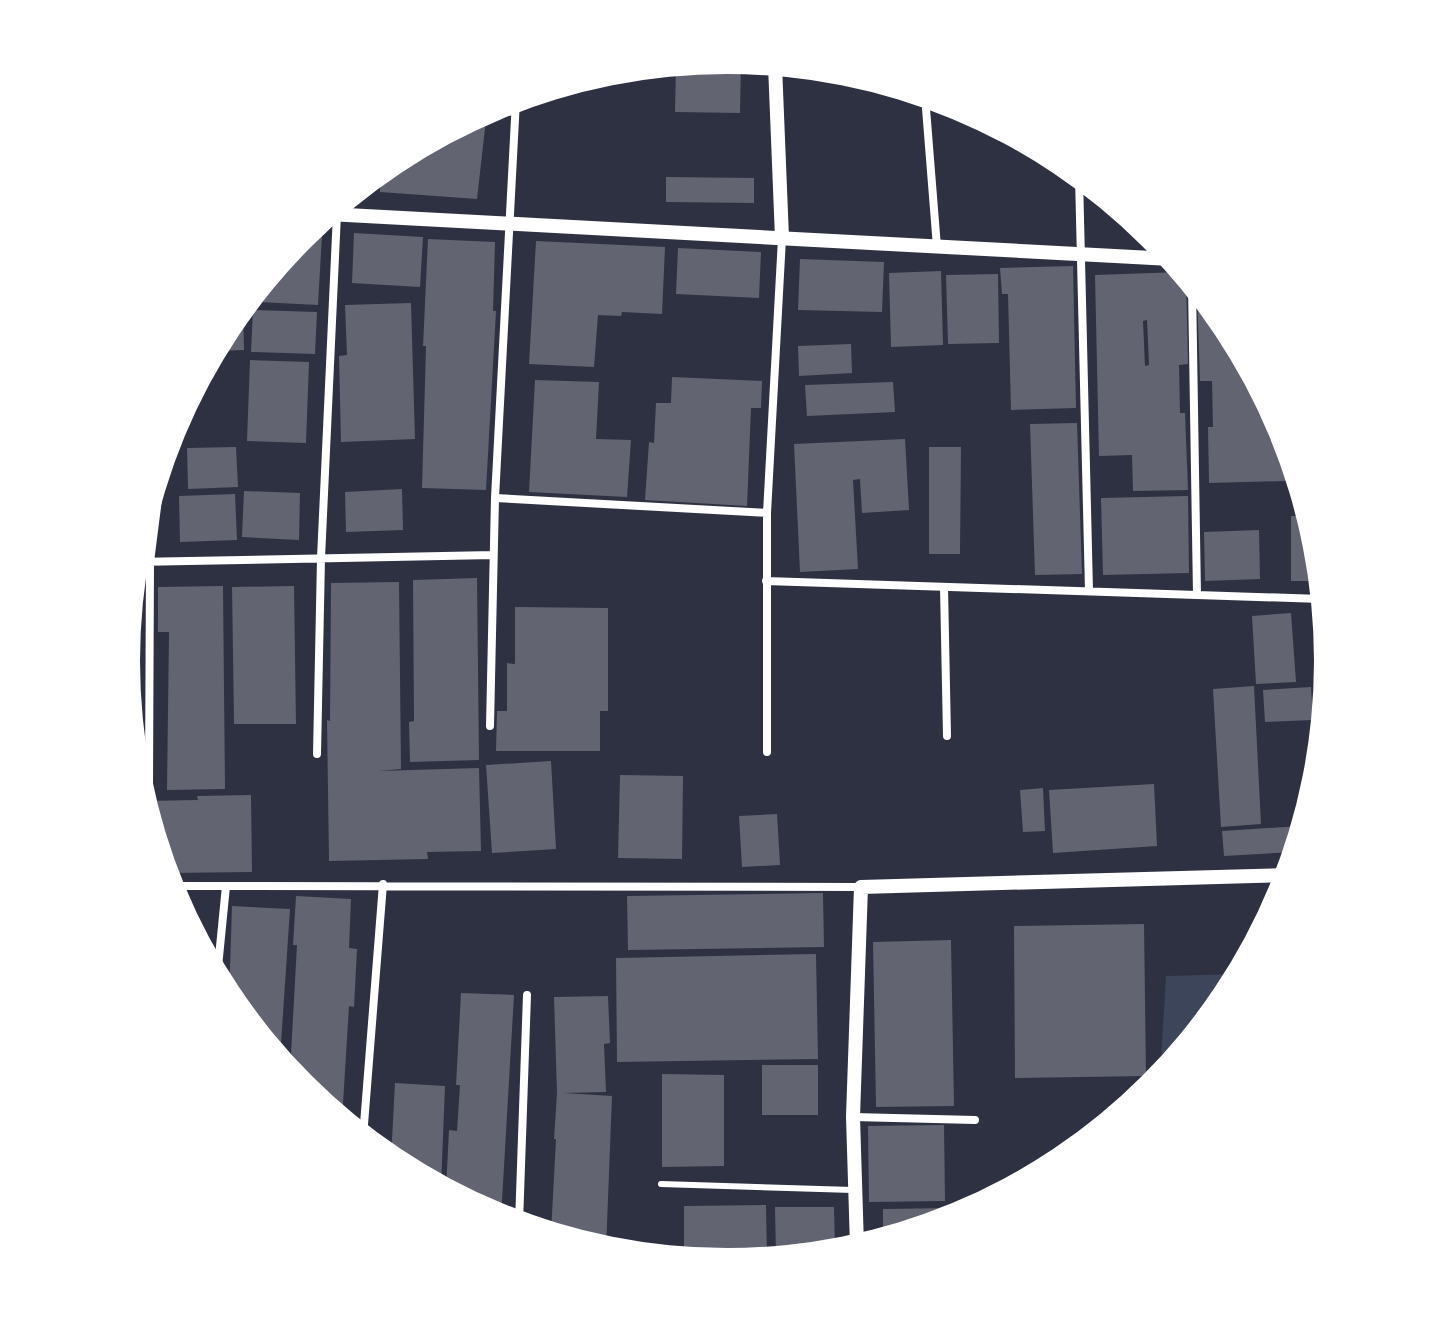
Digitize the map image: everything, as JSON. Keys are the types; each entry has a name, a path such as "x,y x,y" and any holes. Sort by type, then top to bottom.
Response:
{"street":[{"path":"767,752 767,513 782,238 775,76"},
{"path":"926,109 937,247"},
{"path":"490,726 495,498 515,114"},
{"path":"1080,192 1089,591"},
{"path":"345,215 1153,258"},
{"path":"317,754 333,226"},
{"path":"1192,304 1197,595"},
{"path":"495,498 767,513"},
{"path":"149,764 150,562 153,537"},
{"path":"150,562 493,555"},
{"path":"766,581 1310,599"},
{"path":"944,587 947,736"},
{"path":"184,886 861,887 1273,875"},
{"path":"364,1123 383,884"},
{"path":"219,956 226,886"},
{"path":"857,1233 853,1117 861,887"},
{"path":"519,1210 527,995"},
{"path":"853,1117 975,1120"}],"lane":[{"path":"661,1184 856,1190"}],"shaded area":[{"path":"1223,974 1161,1055 1166,976"}],"building":[{"path":"741,74 740,113 675,112 676,76"},
{"path":"485,127 477,199 380,192 380,187 400,173"},
{"path":"666,177 754,178 754,203 666,202"},
{"path":"354,233 423,237 420,287 352,283"},
{"path":"322,236 318,305 262,302"},
{"path":"428,239 495,242 493,311 496,311 486,490 422,488 426,346 423,346"},
{"path":"536,241 665,247 662,314 622,312 621,316 598,315 594,367 529,364"},
{"path":"678,248 761,252 759,298 676,294"},
{"path":"800,259 884,262 882,312 798,310"},
{"path":"1073,266 1076,408 1011,410 1008,294 1002,294 1000,268"},
{"path":"941,271 943,345 891,347 889,273"},
{"path":"1167,273 1186,297 1188,364 1179,365 1180,413 1185,413 1188,490 1133,491 1132,455 1099,456 1095,275","holes":["1147,320 1149,365 1145,366 1143,321"]},
{"path":"998,274 999,343 948,344 946,275"},
{"path":"411,303 415,439 341,442 339,356 347,355 345,305"},
{"path":"256,310 317,312 315,354 251,352 253,315"},
{"path":"1198,312 1215,335 1253,401 1285,481 1209,483 1208,427 1213,427 1212,381 1200,381"},
{"path":"243,328 244,350 228,351"},
{"path":"851,344 852,373 799,376 798,346"},
{"path":"250,360 309,362 306,443 247,441"},
{"path":"672,377 762,381 761,408 751,408 747,506 645,500 649,442 654,443 656,403 671,403"},
{"path":"535,380 599,382 596,439 631,440 627,497 529,492"},
{"path":"893,382 895,412 807,416 805,385"},
{"path":"1077,423 1082,574 1035,575 1030,424"},
{"path":"905,439 909,510 862,513 860,479 853,480 858,569 800,572 794,444"},
{"path":"236,447 238,487 188,489 187,448"},
{"path":"929,447 961,447 960,554 929,554"},
{"path":"402,489 403,530 346,532 345,492"},
{"path":"244,491 300,493 299,540 242,537"},
{"path":"235,494 237,540 180,542 179,496"},
{"path":"1188,496 1189,573 1103,575 1101,498"},
{"path":"1291,516 1295,516 1308,581 1291,581"},
{"path":"1259,530 1260,579 1205,581 1204,532"},
{"path":"477,578 479,760 410,762 409,722 414,721 413,580"},
{"path":"399,582 401,769 378,771 479,768 481,851 427,852 428,859 329,861 327,720 330,721 331,583"},
{"path":"223,586 225,789 167,790 169,632 158,632 158,587"},
{"path":"294,586 296,724 234,724 232,587"},
{"path":"515,607 608,608 608,711 600,711 600,751 496,751 497,711 507,711 507,663 515,664"},
{"path":"1291,613 1296,682 1256,684 1252,616"},
{"path":"1254,686 1261,824 1221,827 1213,689"},
{"path":"1311,687 1310,720 1265,722 1263,690"},
{"path":"551,761 556,849 492,853 486,765"},
{"path":"620,775 683,776 682,859 618,858"},
{"path":"1154,784 1157,846 1053,853 1049,790"},
{"path":"1043,788 1045,831 1023,832 1020,790"},
{"path":"251,795 252,872 179,873 157,801 198,800 197,796"},
{"path":"777,814 780,865 742,867 739,816"},
{"path":"1289,827 1281,853 1224,856 1222,831"},
{"path":"823,893 824,947 628,950 627,896"},
{"path":"296,896 351,899 349,948 357,949 354,1007 349,1006 343,1105 291,1054 297,945 293,945"},
{"path":"232,906 290,909 281,1043 230,973"},
{"path":"1144,924 1146,1072 1142,1076 1015,1078 1014,926"},
{"path":"951,940 954,1106 876,1107 873,942"},
{"path":"816,954 818,1059 617,1062 616,958"},
{"path":"461,993 514,995 502,1203 447,1176 449,1130 457,1131 460,1085 456,1085"},
{"path":"608,996 610,1043 604,1044 606,1092 564,1093 612,1096 607,1236 552,1221 557,1093 554,997"},
{"path":"762,1065 818,1065 818,1115 762,1115"},
{"path":"662,1074 724,1075 724,1166 662,1167"},
{"path":"395,1083 445,1086 442,1174 392,1143"},
{"path":"944,1125 945,1201 869,1202 868,1126"},
{"path":"766,1205 767,1247 684,1247 684,1206"},
{"path":"775,1207 834,1207 835,1238 776,1246"},
{"path":"938,1208 883,1227 883,1209"}]}
